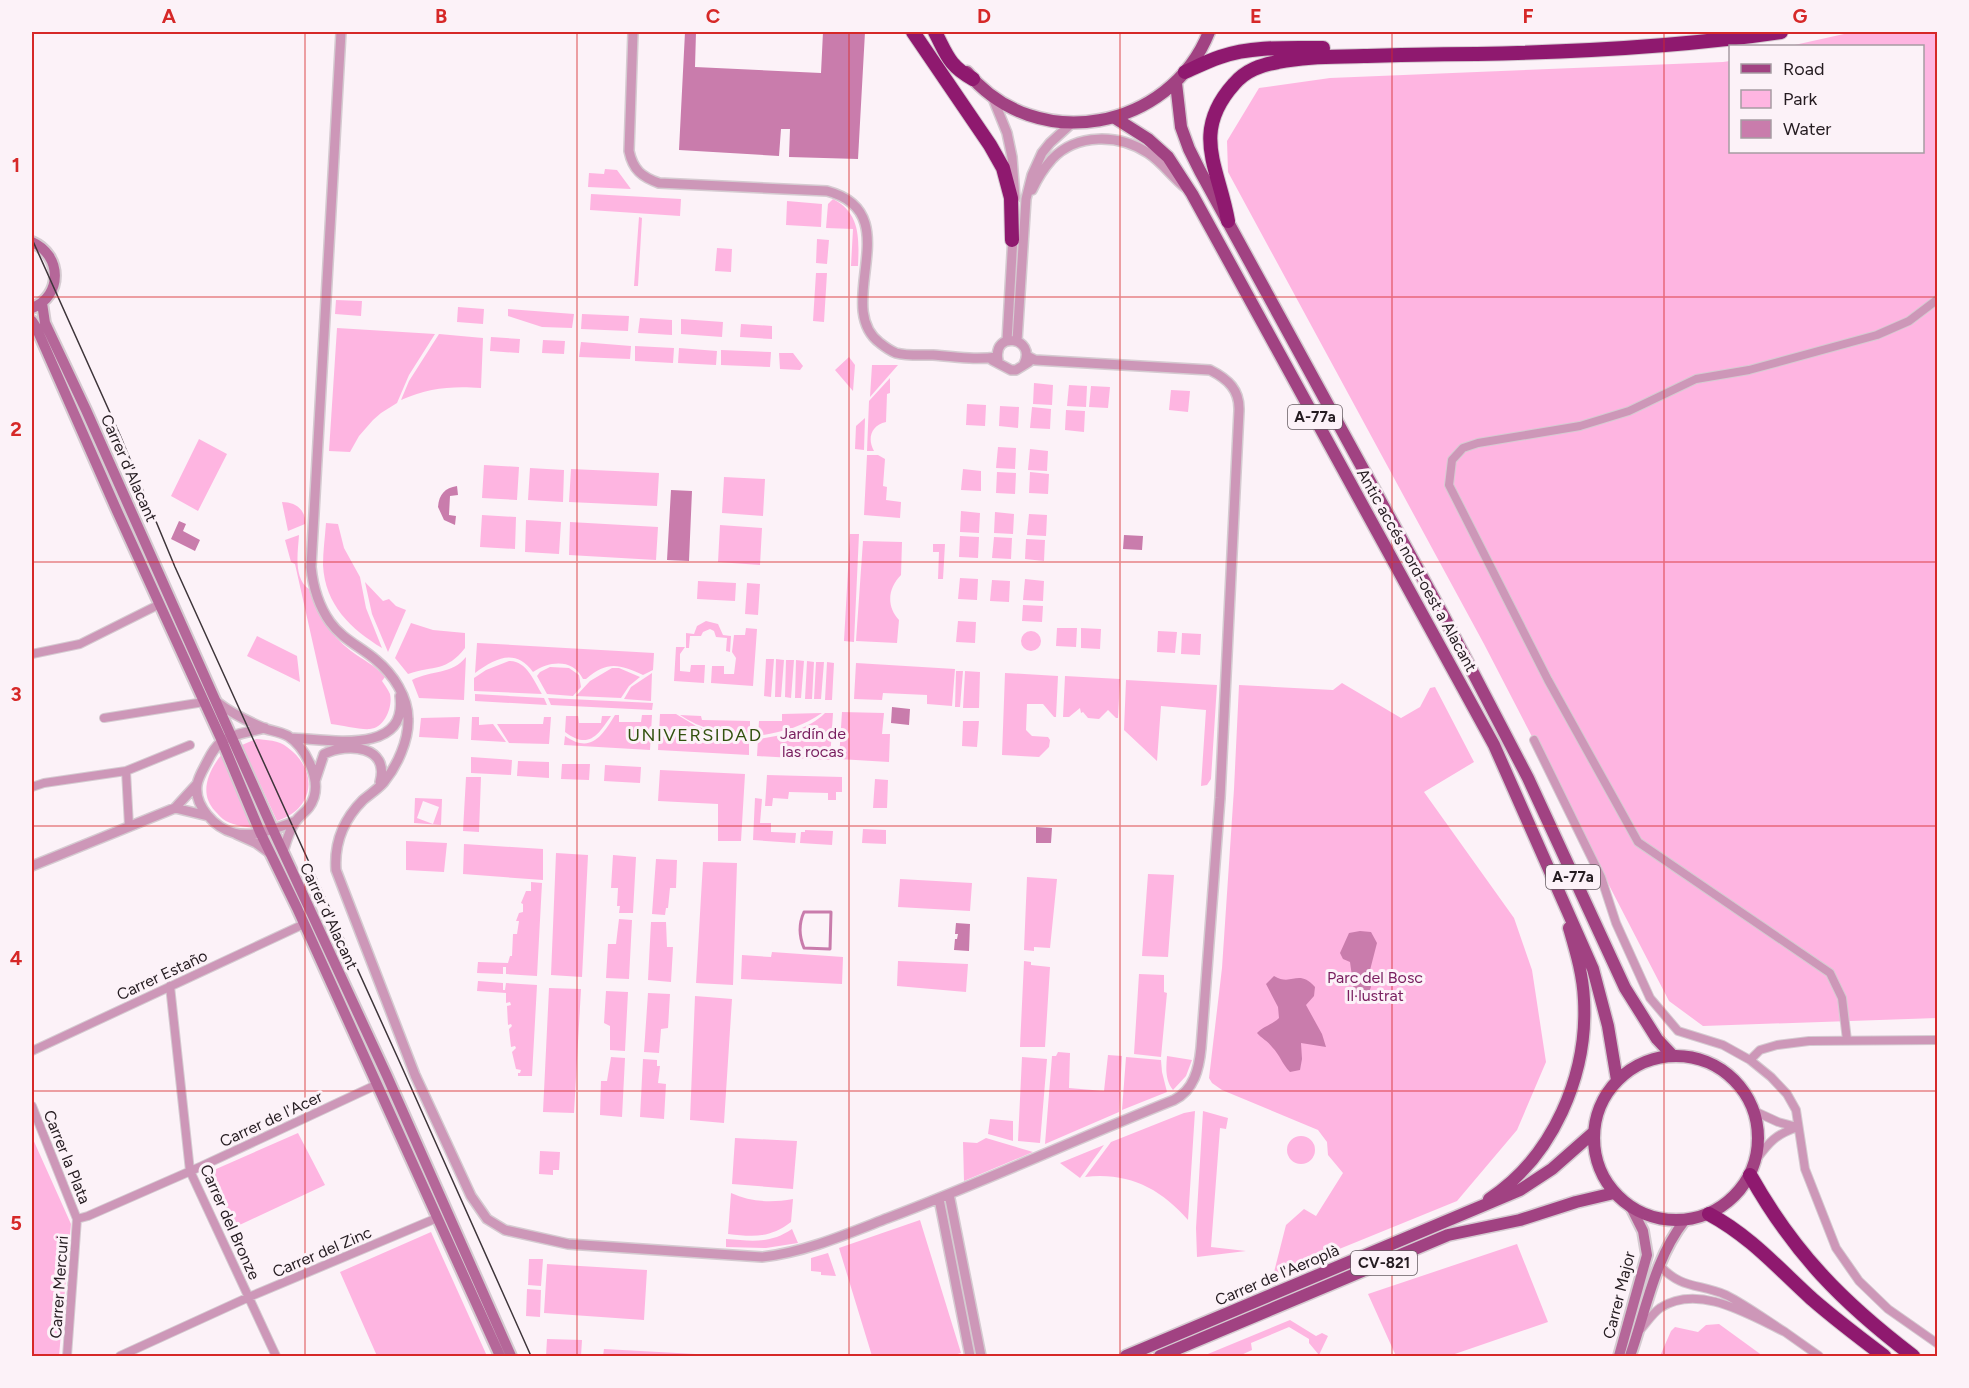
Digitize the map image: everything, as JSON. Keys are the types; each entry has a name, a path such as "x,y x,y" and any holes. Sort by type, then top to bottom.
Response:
{"highway":[{"path":"913,32 990,145 1003,168 1011,198 1012,240"},
{"path":"935,32 957,70 973,79"},
{"path":"1228,220 1224,196 1212,163 1209,147 1211,132 1216,113 1227,93 1234,83 1252,69 1312,57 1531,53 1629,48 1780,32"},
{"path":"1180,78 1218,57 1260,49 1327,48 1392,54"},
{"path":"1750,1175 1782,1227 1815,1269 1852,1307 1913,1356"},
{"path":"1709,1214 1747,1237 1812,1299 1884,1356"}],"main road":[{"path":"943,32 958,62 992,96 1024,113 1043,119 1072,123 1115,118 1144,106 1180,78 1197,57 1209,32"},
{"name":"Antic accés nord-oest a Alacant","path":"1180,78 1181,127 1189,150 1528,778 1625,988 1657,1039 1673,1056"},
{"name":"Antic accés nord-oest a Alacant","path":"1115,118 1148,139 1168,157 1192,194 1494,746 1593,969 1608,1026 1617,1080"},
{"path":"32,242 48,253 55,268 54,286 48,297 37,306"},
{"name":"Carrer d'Alacant","path":"37,306 217,702 227,739 260,832 500,1356"},
{"name":"Carrer d'Alacant","path":"32,321 204,702 227,739"},
{"path":"227,739 283,852"},
{"name":"Carrer d'Alacant","path":"283,852 387,1076 511,1356"},
{"path":"1452,1219 1491,1198 1532,1160 1552,1130 1569,1097 1579,1065 1584,1000 1580,969 1554,878"},
{"path":"1673,1056 1690,1057 1707,1062 1736,1082 1754,1111 1758,1127 1756,1160 1750,1175 1739,1191 1709,1214 1684,1220 1648,1216 1631,1207 1614,1193 1602,1175 1595,1154 1593,1132 1597,1113 1605,1095 1617,1080 1643,1063 1673,1056"},
{"name":"Carrer de l'Aeroplà","path":"1126,1356 1520,1190 1552,1169 1593,1132"},
{"name":"Carrer de l'Aeroplà","path":"1160,1356 1448,1235 1520,1220 1576,1202 1614,1193"},
{"name":"Carrer Major","path":"1619,1356 1647,1255 1644,1231 1631,1207"},
{"name":"Carrer Major","path":"1630,1356 1659,1265 1673,1234 1684,1220"}],"street":[{"path":"341,32 310,567 319,602 331,623 342,635 385,668 399,687 407,709 408,729 396,762 386,780 353,811 340,832 335,858 336,870 415,1075 471,1196 487,1218 495,1224 514,1232 568,1244 762,1257 787,1254 939,1199 1042,1153 1178,1099 1192,1084 1199,1069 1201,1048 1228,648 1238,397 1228,380 1210,370 1029,360 1020,368 1011,370 1003,367 998,360 1000,346 1012,341 1024,347 1029,360"},
{"path":"633,32 629,151 631,163 642,176 659,183 827,191 842,195 851,202 866,226 863,314 873,338 897,353 998,360"},
{"path":"992,96 1007,133 1015,182 1015,217 1012,240 1012,341"},
{"path":"1012,341 1024,209 1032,175 1042,153 1072,123"},
{"path":"1024,209 1036,182 1052,159 1066,148 1093,139 1120,141 1148,153 1192,194"},
{"path":"1847,1040 1842,998 1830,973 1638,842 1548,680 1449,485 1452,460 1463,448 1478,443 1580,426 1629,411 1696,379 1749,370 1877,335 1909,321 1938,299"},
{"path":"32,654 80,644 160,604"},
{"path":"217,702 265,728 291,738 363,741 386,733 395,722 401,700 399,687"},
{"path":"104,718 204,702"},
{"path":"32,866 175,808 197,784 213,751 227,739 265,728"},
{"path":"291,738 303,752 315,781"},
{"path":"1534,740 1601,877 1616,923 1650,999 1678,1031 1723,1045 1750,1060 1787,1094 1796,1110 1805,1169 1836,1248 1859,1281 1888,1309 1938,1344"},
{"path":"32,787 44,783 126,771 190,746"},
{"name":"Carrer d'Alacant","path":"283,852 296,821 306,813 311,805 315,794 315,781 324,754 339,748 363,749 373,754 379,761 383,773 379,787"},
{"path":"126,771 129,826"},
{"path":"197,784 199,802 209,817 219,826 256,843 271,854"},
{"path":"175,808 209,817"},
{"path":"234,833 273,830 296,821"},
{"name":"Carrer Estaño","path":"32,1050 304,924"},
{"name":"Carrer del Bronze","path":"170,986 190,1171 276,1356"},
{"path":"1750,1060 1760,1050 1777,1045 1809,1041 1938,1040"},
{"name":"Carrer de l'Acer","path":"77,1219 190,1171 376,1085"},
{"name":"Carrer la Plata","path":"32,1106 77,1219"},
{"path":"1754,1111 1778,1122 1798,1127"},
{"path":"1756,1160 1770,1141 1783,1132 1798,1127"},
{"path":"950,1194 981,1356"},
{"path":"939,1199 970,1356"},
{"name":"Carrer del Zinc","path":"120,1356 249,1297 437,1218"},
{"name":"Carrer Mercuri","path":"67,1356 77,1219"},
{"path":"1659,1265 1670,1277 1685,1284 1727,1296 1819,1356"},
{"path":"1638,1333 1658,1310 1672,1302 1695,1299 1720,1303 1785,1332"}],"green space":[{"path":"1853,32 1937,32 1937,1018 1703,1026 1669,1001 1484,644 1228,172 1227,141 1259,88 1330,78 1729,61 1729,153 1924,153 1924,45 1794,45"},
{"path":"605,169 617,170 631,189 588,187 589,173 604,174"},
{"path":"591,194 681,199 680,216 590,210"},
{"path":"833,199 849,212 853,219 858,237 858,266 851,266 853,229 826,228 828,204"},
{"path":"787,201 822,204 821,227 786,225"},
{"path":"639,217 642,218 638,286 634,286"},
{"path":"817,239 829,240 827,264 816,263"},
{"path":"717,248 732,249 731,272 715,271"},
{"path":"816,273 827,273 824,322 813,321"},
{"path":"336,300 362,301 361,316 335,314"},
{"path":"458,307 484,309 483,324 457,322"},
{"path":"508,309 574,314 572,328 542,327 508,316"},
{"path":"582,314 629,316 628,331 581,329"},
{"path":"640,318 672,320 672,335 638,333"},
{"path":"681,319 723,322 722,337 681,334"},
{"path":"741,324 772,326 772,339 740,337"},
{"path":"337,328 435,334 409,375 397,403 373,420 359,436 350,452 329,451"},
{"path":"439,334 483,338 481,388 440,389 401,400 409,381"},
{"path":"491,337 520,339 519,353 490,351"},
{"path":"543,340 565,341 564,354 542,353"},
{"path":"581,342 631,346 630,359 579,357"},
{"path":"635,346 674,348 673,363 635,361"},
{"path":"679,348 717,351 716,365 678,363"},
{"path":"721,350 771,352 770,367 721,365"},
{"path":"779,353 793,353 803,366 800,370 780,369"},
{"path":"849,357 855,365 853,391 835,370"},
{"path":"872,365 898,365 870,397"},
{"path":"890,378 886,422 874,429 871,442 874,451 867,451 869,401"},
{"path":"1034,383 1053,385 1052,405 1033,404"},
{"path":"1069,385 1087,386 1086,407 1067,406"},
{"path":"1091,386 1110,387 1108,408 1089,407"},
{"path":"1171,390 1190,391 1188,412 1169,410"},
{"path":"967,404 986,405 985,426 966,425"},
{"path":"1000,406 1019,407 1018,428 999,426"},
{"path":"1032,407 1051,409 1050,429 1030,428"},
{"path":"1066,410 1085,411 1084,432 1065,430"},
{"path":"865,418 864,450 855,449 856,426"},
{"path":"199,439 227,454 198,511 171,496"},
{"path":"998,447 1016,448 1015,469 996,468"},
{"path":"1030,449 1048,451 1047,471 1028,470"},
{"path":"867,455 878,455 885,459 883,486 887,487 886,500 901,502 900,518 864,515"},
{"path":"484,465 519,467 517,500 482,498"},
{"path":"530,468 564,470 563,502 528,500"},
{"path":"571,469 659,473 657,506 569,502"},
{"path":"963,469 981,471 981,491 961,490"},
{"path":"997,472 1016,473 1015,494 996,493"},
{"path":"1030,472 1049,474 1048,494 1029,493"},
{"path":"724,477 765,479 763,516 722,513"},
{"path":"282,502 292,503 299,508 304,515 305,524 288,531"},
{"path":"961,511 980,513 979,533 960,532"},
{"path":"995,512 1014,514 1013,534 994,533"},
{"path":"1029,514 1047,515 1046,536 1027,535"},
{"path":"482,515 516,517 515,549 480,547"},
{"path":"526,520 561,522 559,554 525,552"},
{"path":"570,522 658,527 656,560 569,555"},
{"path":"326,523 338,524 344,548 360,577 366,608 382,648 350,624 334,604 325,579 323,565"},
{"path":"720,525 762,528 760,565 718,562"},
{"path":"850,534 859,534 854,642 844,641"},
{"path":"299,535 299,572 320,615 343,645 385,677 382,681 391,699 387,716 375,728 362,729 331,724 295,564 291,562 285,540"},
{"path":"960,536 979,537 978,558 959,557"},
{"path":"994,537 1012,538 1011,559 992,558"},
{"path":"1026,539 1045,540 1044,561 1025,559"},
{"path":"863,541 902,542 901,575 893,586 890,597 892,609 899,620 897,643 856,641"},
{"path":"933,544 945,544 943,579 938,579 939,552 933,552"},
{"path":"960,578 978,579 977,600 958,599"},
{"path":"1025,579 1044,581 1043,601 1023,600"},
{"path":"992,580 1010,581 1009,602 990,601"},
{"path":"698,581 736,583 735,601 697,599"},
{"path":"365,582 383,601 389,599 396,606 406,610 388,652 372,614"},
{"path":"747,583 760,584 758,615 745,614"},
{"path":"1023,605 1043,606 1042,622 1022,621"},
{"path":"706,621 718,624 723,635 731,636 730,652 726,651 727,638 716,637 714,631 710,629 703,632 701,636 690,636 689,648 686,648 686,633 694,634 697,626"},
{"path":"958,621 976,622 975,643 956,642"},
{"path":"411,623 433,630 465,633 465,648 452,661 440,667 408,674 395,658"},
{"path":"746,628 757,629 753,686 711,683 712,666 724,666 724,674 734,674 736,658 732,652 734,635 745,635"},
{"path":"1057,628 1077,628 1076,647 1056,646"},
{"path":"1081,628 1101,629 1100,649 1081,648"},
{"path":"1031,631 1038,634 1041,641 1038,648 1031,651 1024,648 1021,641 1024,634"},
{"path":"1158,631 1177,632 1175,653 1157,652"},
{"path":"1182,633 1201,634 1200,655 1181,654"},
{"path":"257,636 297,656 300,682 247,656"},
{"path":"477,643 654,653 653,670 643,675 627,668 613,666 600,669 583,679 579,672 567,665 553,664 533,672 519,660 505,658 490,663 475,673"},
{"path":"676,647 685,647 680,654 680,671 690,672 691,665 705,665 704,683 674,681"},
{"path":"466,657 464,700 419,698 412,680 448,670"},
{"path":"766,659 774,659 771,697 764,696"},
{"path":"776,659 784,660 781,697 775,697"},
{"path":"786,660 794,660 791,698 785,697"},
{"path":"796,660 804,661 801,698 795,698"},
{"path":"509,661 525,668 542,694 474,691 474,678 486,670"},
{"path":"807,661 814,662 812,699 805,699"},
{"path":"816,662 824,662 821,699 814,699"},
{"path":"827,662 834,663 832,700 825,700"},
{"path":"856,663 955,669 952,706 927,704 927,695 883,693 882,700 854,699"},
{"path":"550,667 569,668 579,675 581,687 573,696 547,694 537,676"},
{"path":"612,668 619,668 640,677 629,686 621,698 576,696 590,681"},
{"path":"956,671 963,671 960,707 955,707"},
{"path":"965,671 980,672 979,708 963,708"},
{"path":"652,673 651,701 624,699 631,687"},
{"path":"1005,673 1058,676 1056,717 1043,704 1027,704 1026,730 1032,736 1048,737 1050,740 1049,747 1039,757 1002,755"},
{"path":"1065,676 1120,679 1118,718 1108,710 1099,719 1088,718 1083,712 1081,713 1080,708 1069,717 1063,717"},
{"path":"1126,680 1217,685 1211,779 1207,785 1201,786 1206,710 1161,706 1157,761 1124,730"},
{"name":"Parc del Bosc Il·lustrat","path":"1342,683 1401,718 1420,707 1430,688 1435,687 1474,762 1424,792 1514,918 1532,970 1546,1062 1517,1130 1457,1201 1273,1276 1286,1225 1304,1209 1316,1216 1343,1173 1328,1155 1327,1142 1318,1130 1222,1090 1209,1078 1222,968 1239,685 1333,690"},
{"path":"475,694 544,698 547,705 475,701"},
{"path":"548,698 653,703 652,710 551,705"},
{"path":"842,712 884,713 882,734 890,734 889,762 839,759"},
{"name":"Jardín de las rocas","path":"822,713 792,728 758,736 759,721 782,721 782,714"},
{"name":"Jardín de las rocas","path":"825,713 833,713 830,760 757,756 758,739 802,728"},
{"path":"660,714 676,714 696,726 715,733 749,738 749,755 658,750"},
{"path":"615,715 619,715 619,722 641,722 642,715 652,715 650,750 564,745 565,736 582,743 595,740"},
{"path":"680,715 701,716 702,720 750,721 750,736 713,730"},
{"path":"566,716 578,716 579,723 601,723 602,716 611,716 592,738 580,740 565,732"},
{"path":"460,717 458,739 419,737 421,718"},
{"path":"472,717 479,717 479,725 493,724 506,742 471,740"},
{"path":"544,717 551,717 549,744 509,743 497,724 543,724"},
{"path":"963,721 979,721 977,747 962,746"},
{"path":"256,739 276,742 287,747 297,756 308,777 308,788 299,808 277,821 242,745"},
{"path":"222,754 254,828 226,821 210,804 207,797 207,782"},
{"path":"471,757 512,760 511,775 471,773"},
{"path":"518,761 549,762 549,778 517,776"},
{"path":"562,764 590,764 589,780 561,779"},
{"path":"605,765 641,767 640,783 604,781"},
{"path":"660,770 745,774 741,841 718,841 718,804 658,801"},
{"path":"767,775 842,777 842,792 836,792 836,800 828,800 828,793 789,792 788,799 773,798 772,806 765,806"},
{"path":"466,777 481,777 479,832 463,831"},
{"path":"875,779 888,780 887,808 873,808"},
{"path":"415,798 442,799 441,825 414,823","holes":["423,801 439,807 433,824 417,818"]},
{"path":"755,798 762,799 760,823 771,823 771,832 796,833 795,843 753,840"},
{"path":"863,829 886,830 886,844 862,843"},
{"path":"805,830 833,831 832,845 800,843 801,832"},
{"path":"406,841 447,843 444,872 406,870"},
{"path":"464,844 543,849 543,880 463,874"},
{"path":"556,853 588,855 582,977 551,975"},
{"path":"613,855 636,857 633,913 619,913 618,888 611,888"},
{"path":"656,859 677,860 676,888 670,888 665,915 652,914"},
{"path":"703,862 737,863 733,985 696,983"},
{"path":"1148,874 1174,875 1168,957 1142,956"},
{"path":"1027,877 1057,879 1050,948 1034,947 1034,951 1024,950"},
{"path":"900,879 972,883 970,911 898,907"},
{"path":"531,882 542,883 537,976 506,974 506,967 503,967 503,974 477,973 478,962 508,963 512,956 513,934 517,934 519,921 516,921 519,913 523,912 521,903 526,891 531,891"},
{"path":"619,919 632,920 629,979 606,978 608,944 616,944"},
{"path":"651,922 666,922 667,947 673,947 671,982 648,980"},
{"path":"772,952 843,957 842,984 741,979 742,955 771,957"},
{"path":"898,961 968,964 966,992 897,986"},
{"path":"1024,961 1031,962 1031,965 1050,967 1045,1047 1020,1047"},
{"path":"1139,974 1164,975 1164,992 1167,993 1161,1057 1134,1054"},
{"path":"478,981 503,983 503,990 505,990 506,983 537,985 532,1076 518,1076 521,1070 516,1069 512,1052 516,1048 511,1047 509,1029 512,1026 508,1025 507,1006 511,1005 510,1002 506,1003 506,993 477,991"},
{"path":"549,988 581,989 574,1113 543,1112"},
{"path":"606,991 628,992 625,1051 610,1050 610,1026 604,1023"},
{"path":"648,993 670,994 668,1028 661,1029 659,1053 644,1052"},
{"path":"695,996 732,999 724,1123 690,1120"},
{"path":"1058,1052 1070,1053 1069,1088 1104,1091 1108,1055 1122,1056 1119,1112 1045,1144 1052,1056 1056,1056"},
{"path":"1167,1056 1192,1060 1186,1076 1173,1090 1167,1078"},
{"path":"611,1057 625,1058 622,1117 600,1115 601,1081 607,1081"},
{"path":"1022,1057 1047,1059 1040,1143 1018,1141"},
{"path":"1126,1057 1161,1060 1167,1092 1122,1110"},
{"path":"643,1059 657,1060 657,1066 660,1066 658,1083 666,1084 664,1119 640,1117"},
{"path":"1195,1111 1188,1220 1166,1199 1142,1185 1115,1177 1085,1177 1111,1142 1184,1113"},
{"path":"1203,1111 1228,1118 1226,1129 1220,1128 1211,1247 1246,1251 1197,1257 1196,1228"},
{"path":"990,1119 1013,1121 1013,1141 988,1134"},
{"path":"298,1133 325,1185 231,1229 207,1173"},
{"path":"1301,1136 1311,1140 1315,1150 1311,1160 1301,1164 1291,1160 1287,1150 1291,1140"},
{"path":"32,1137 71,1224 59,1356 32,1356"},
{"path":"735,1138 797,1141 793,1189 732,1184"},
{"path":"986,1138 1033,1152 964,1181 963,1142 977,1143"},
{"path":"1104,1145 1080,1178 1060,1163"},
{"path":"540,1151 560,1152 559,1170 553,1170 553,1175 539,1174"},
{"path":"731,1193 761,1201 793,1199 791,1222 769,1234 746,1236 728,1234"},
{"path":"920,1220 961,1353 950,1356 872,1356 839,1248"},
{"path":"792,1229 798,1243 766,1248 726,1247 726,1239 753,1241 768,1239"},
{"path":"431,1232 487,1356 377,1356 340,1272"},
{"path":"1517,1244 1548,1322 1449,1356 1396,1356 1368,1294"},
{"path":"828,1253 836,1276 821,1275 821,1272 811,1271 811,1258"},
{"path":"529,1259 543,1259 541,1286 528,1285"},
{"path":"547,1264 647,1270 644,1320 544,1313"},
{"path":"527,1289 541,1290 540,1317 526,1316"},
{"path":"1290,1320 1316,1336 1322,1333 1328,1336 1319,1355 1309,1343 1309,1339 1289,1327 1251,1343 1252,1350 1239,1356 1203,1356"},
{"path":"1719,1324 1763,1356 1660,1356 1675,1327 1698,1332 1706,1325"},
{"path":"547,1339 582,1340 581,1356 546,1356"},
{"path":"604,1349 732,1356 603,1356"}],"water":[{"path":"685,32 696,32 695,67 821,73 823,32 865,32 858,159 789,157 790,129 781,129 779,156 679,150"},
{"path":"457,486 458,495 450,496 449,515 456,516 455,525 444,520 438,507 443,492"},
{"path":"671,490 692,491 689,561 667,560"},
{"path":"179,521 186,524 183,531 200,540 195,551 171,539"},
{"path":"1124,535 1143,536 1142,550 1123,549"},
{"path":"892,707 910,709 909,725 891,723"},
{"path":"1036,827 1052,828 1051,843 1036,843"},
{"path":"956,923 970,924 969,951 954,950 958,934 955,934"},
{"path":"1371,932 1377,943 1369,974 1371,987 1369,992 1364,994 1354,991 1350,962 1343,959 1340,953 1349,933"},
{"path":"1274,976 1286,980 1304,979 1315,987 1314,996 1306,1005 1322,1034 1326,1047 1301,1043 1300,1070 1290,1072 1275,1050 1257,1033 1279,1018 1278,1007 1266,984"}],"waterway":[{"path":"804,912 831,912 830,949 804,948 800,930 804,912"}],"tram line":[{"path":"32,239 120,435 175,567 531,1356"}],"district":[{"name":"UNIVERSIDAD","path":"695,735"}]}
